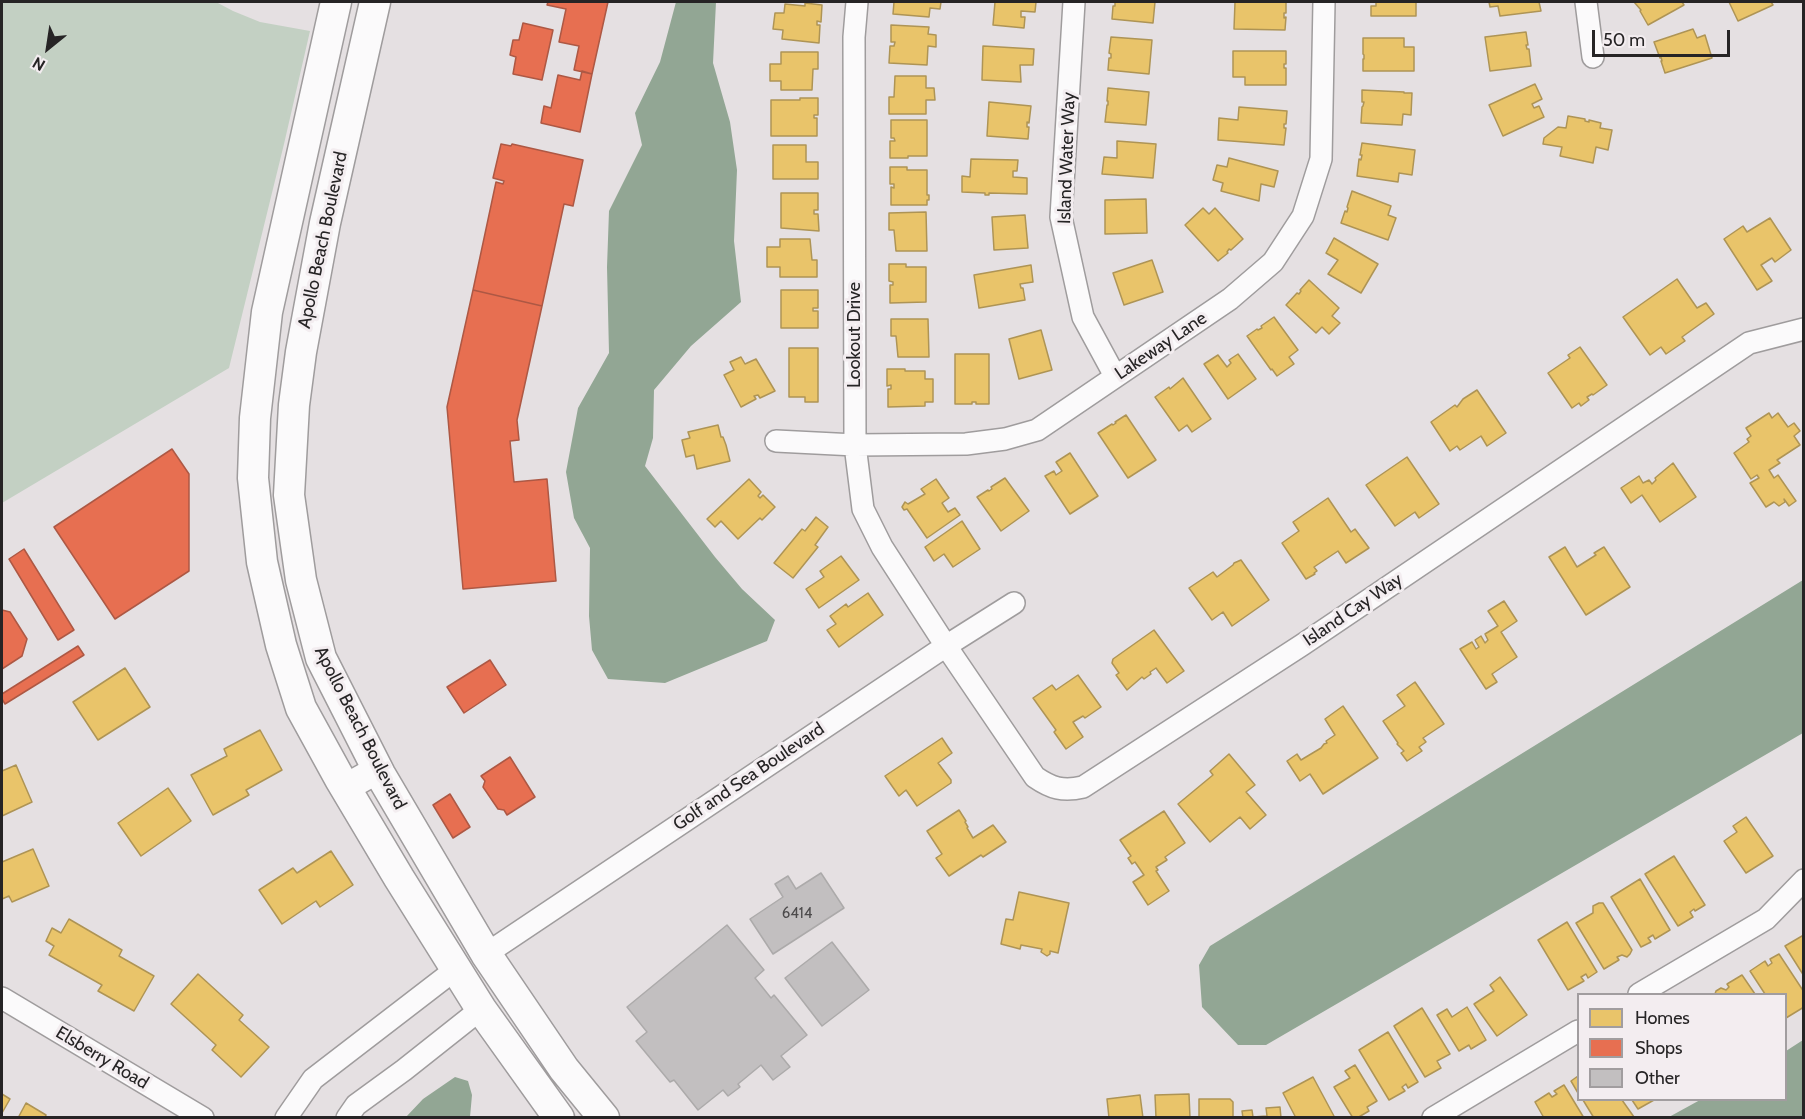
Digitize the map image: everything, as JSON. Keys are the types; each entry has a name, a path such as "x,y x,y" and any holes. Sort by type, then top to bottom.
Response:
{"main road":[{"name":"Apollo Beach Boulevard","path":"336,2 267,312 255,418 253,478 262,562 281,645 301,708 345,788 481,1009 558,1118"},
{"name":"Apollo Beach Boulevard","path":"375,2 325,223 301,352 294,405 289,495 300,580 321,658 377,770 486,954 564,1069 604,1118"}],"street":[{"name":"Lookout Drive","path":"857,2 854,37 855,445 863,508 882,547 946,646"},
{"name":"Island Water Way","path":"1074,2 1061,217 1083,316 1115,376"},
{"name":"Lakeway Lane","path":"776,441 855,445 966,444 1005,439 1037,430 1230,299 1273,262 1303,216 1321,159 1324,2"},
{"path":"1586,2 1593,57"},
{"name":"Island Cay Way","path":"946,646 1035,777 1048,786 1060,790 1083,787 1302,645 1749,343 1803,328"},
{"name":"Golf and Sea Boulevard","path":"486,954 946,646 1014,603"},
{"path":"345,788 377,770"},
{"path":"1641,993 1766,919 1803,880"},
{"path":"348,1118 356,1105 481,1009 486,954"},
{"path":"286,1118 313,1079 456,969"},
{"name":"Elsberry Road","path":"2,998 190,1114"},
{"path":"1433,1118 1577,1031"}],"shaded area":[{"path":"2,2 216,2 260,22 310,31 229,368 2,503"},
{"path":"676,2 716,2 713,63 730,122 737,170 734,241 741,302 691,346 654,390 653,438 645,466 742,589 775,620 767,641 665,683 608,679 592,650 589,616 590,548 574,518 566,472 578,408 609,353 607,267 609,211 642,145 635,113 660,62"},
{"path":"1803,580 1803,733 1266,1045 1238,1045 1202,1007 1199,965 1210,946"},
{"path":"1803,1040 1803,1117 1669,1117 1698,1101 1787,1101 1787,1050"},
{"path":"455,1077 468,1081 472,1095 470,1117 406,1117 423,1099"}],"building: Homes":[{"path":"894,2 941,2 940,9 930,8 929,17 893,14"},
{"path":"995,2 1036,2 1035,12 1021,11 1021,17 1025,17 1024,28 993,25"},
{"path":"1115,2 1155,2 1153,23 1112,19"},
{"path":"1235,2 1286,2 1285,30 1234,29"},
{"path":"1376,2 1416,2 1416,16 1371,16 1371,6 1376,6"},
{"path":"1489,2 1539,2 1541,11 1500,16 1498,6 1490,7"},
{"path":"1634,2 1682,2 1684,5 1648,25 1641,10"},
{"path":"1729,2 1771,2 1773,5 1738,21"},
{"path":"805,3 822,5 821,22 817,21 817,25 820,25 819,43 782,39 783,30 773,29 775,13 784,13 785,4 805,6"},
{"path":"891,25 929,27 928,34 936,35 936,47 928,46 927,65 889,63 890,46 894,46 895,42 891,42"},
{"path":"1693,29 1697,38 1705,35 1712,58 1665,73 1654,42"},
{"path":"1526,32 1528,45 1526,45 1529,49 1531,66 1490,71 1485,37"},
{"path":"1111,37 1152,40 1149,74 1108,70 1109,58 1111,58 1109,53"},
{"path":"1363,38 1404,38 1404,47 1414,47 1414,71 1363,71"},
{"path":"983,46 1034,49 1033,65 1020,65 1021,82 982,80"},
{"path":"1233,51 1286,51 1284,68 1286,68 1286,85 1245,85 1245,77 1233,77"},
{"path":"781,52 818,52 818,69 813,69 812,90 781,90 781,81 770,81 770,64 781,64"},
{"path":"895,76 926,76 926,88 934,88 935,100 926,100 926,114 889,114 889,97 894,97"},
{"path":"1535,84 1542,99 1532,104 1534,108 1539,106 1544,117 1503,136 1489,105"},
{"path":"1108,88 1149,92 1146,125 1105,122"},
{"path":"1362,90 1412,93 1411,115 1403,114 1402,125 1361,123 1364,102 1362,102"},
{"path":"800,98 818,98 818,115 814,115 814,118 817,118 817,136 771,136 771,100 800,100"},
{"path":"989,102 1031,106 1029,123 1027,122 1028,139 987,136"},
{"path":"1239,107 1287,111 1286,124 1284,124 1286,128 1284,145 1218,140 1219,118 1238,120"},
{"path":"1568,116 1601,123 1600,128 1612,130 1608,150 1596,147 1593,163 1560,156 1562,147 1543,144 1544,138 1558,127 1566,128"},
{"path":"891,120 927,120 927,156 890,158 890,141 895,141 891,138"},
{"path":"1117,141 1156,144 1153,178 1102,174 1104,157 1117,158"},
{"path":"1362,143 1415,150 1412,175 1399,173 1398,182 1357,176"},
{"path":"773,145 806,145 806,162 818,162 818,179 773,179"},
{"path":"1229,158 1278,171 1274,187 1261,184 1259,201 1221,191 1223,183 1213,180 1217,165 1227,167"},
{"path":"971,159 1018,160 1017,171 1013,171 1013,177 1027,178 1027,194 989,193 985,195 985,193 962,192 962,176 970,177"},
{"path":"890,167 927,170 929,200 927,200 927,205 891,205 891,187 894,188 894,184 890,184"},
{"path":"1352,191 1391,206 1388,215 1396,218 1388,240 1341,223 1345,211 1347,212"},
{"path":"781,193 818,193 818,210 814,210 814,214 818,214 819,231 781,228"},
{"path":"1146,199 1147,233 1105,234 1105,200"},
{"path":"1203,208 1209,214 1215,208 1243,239 1218,261 1185,225"},
{"path":"926,212 927,251 896,251 894,230 889,230 889,213"},
{"path":"1025,215 1028,248 994,250 992,217"},
{"path":"1770,218 1791,250 1775,262 1772,258 1761,265 1772,281 1757,290 1724,239 1743,226 1747,232"},
{"path":"1334,238 1378,264 1361,293 1328,274 1338,260 1326,253"},
{"path":"780,239 810,239 812,260 817,260 817,277 780,277 780,267 767,267 767,247 780,247"},
{"path":"1152,260 1163,292 1124,305 1113,273"},
{"path":"889,264 926,267 926,302 890,303 890,285 893,285 893,282 889,281"},
{"path":"1031,265 1033,282 1020,284 1025,300 979,308 974,275"},
{"path":"1677,279 1697,308 1706,303 1714,314 1682,337 1685,341 1666,354 1661,347 1650,355 1623,317"},
{"path":"1309,280 1339,308 1332,316 1340,323 1329,334 1322,327 1316,333 1286,305 1297,293 1299,294"},
{"path":"781,290 818,290 818,308 813,308 813,311 818,311 818,328 781,328"},
{"path":"1274,317 1298,350 1289,357 1294,364 1277,376 1247,336 1262,328 1261,326"},
{"path":"891,319 928,319 929,357 898,357 896,336 891,336"},
{"path":"1041,330 1052,370 1019,379 1009,339"},
{"path":"1580,347 1607,385 1587,397 1589,400 1581,406 1579,403 1572,408 1548,373 1570,358 1568,355"},
{"path":"789,348 818,348 818,402 805,402 805,397 789,397"},
{"path":"955,354 989,354 989,404 972,402 972,404 955,404"},
{"path":"1238,354 1256,379 1228,399 1204,364 1218,355 1227,367 1231,363 1229,360"},
{"path":"741,357 745,364 756,359 775,391 760,398 758,395 754,396 756,399 741,407 724,375 734,370 730,362"},
{"path":"887,369 925,371 925,379 933,379 933,402 925,402 925,406 888,407 888,389 891,389 891,385 887,386"},
{"path":"1183,378 1211,419 1192,432 1187,425 1179,431 1155,397 1169,387 1170,389"},
{"path":"1477,390 1506,433 1487,446 1481,436 1460,450 1457,446 1450,451 1431,422 1455,405 1457,407 1463,399"},
{"path":"1769,413 1772,418 1778,413 1788,427 1794,423 1800,431 1794,436 1800,445 1777,460 1780,463 1769,470 1774,478 1778,475 1796,501 1789,506 1784,499 1785,502 1779,506 1774,502 1766,507 1750,483 1759,478 1757,475 1751,479 1734,453 1749,442 1747,439 1751,436 1746,428"},
{"path":"1126,415 1156,460 1128,478 1098,433"},
{"path":"718,425 730,461 697,469 694,455 686,457 682,440 690,438 688,432"},
{"path":"1070,453 1098,496 1070,514 1045,476 1054,471 1056,475 1062,471 1056,462"},
{"path":"1407,457 1439,504 1419,518 1415,512 1395,526 1366,485"},
{"path":"1673,463 1696,497 1660,522 1642,495 1631,503 1621,488 1639,476 1643,483 1649,480 1652,484 1655,478"},
{"path":"1005,478 1029,511 1001,531 977,497 992,489 991,487"},
{"path":"749,479 761,492 758,496 760,498 763,495 775,507 738,539 721,521 715,527 707,519"},
{"path":"936,479 949,498 942,503 948,512 955,508 960,515 927,538 907,509 904,510 902,507 905,502 908,504 925,494 921,489"},
{"path":"1328,498 1351,532 1355,529 1369,548 1346,563 1338,551 1314,567 1317,571 1315,574 1306,579 1282,543 1299,531 1293,522"},
{"path":"816,517 828,527 815,545 818,547 793,578 774,563 802,529 805,531"},
{"path":"962,521 980,549 953,567 944,554 934,561 925,547"},
{"path":"1565,547 1577,567 1604,547 1630,587 1586,615 1549,557"},
{"path":"841,556 859,580 819,608 806,589 824,577 820,571"},
{"path":"1241,560 1269,600 1232,626 1223,612 1212,620 1189,588 1213,572 1217,577"},
{"path":"868,593 883,615 839,647 827,630 836,624 830,616 846,604 848,607"},
{"path":"1504,601 1517,621 1501,632 1517,657 1492,674 1497,682 1486,689 1460,649 1472,642 1476,649 1479,647 1475,640 1481,636 1485,643 1488,640 1485,634 1498,626 1488,611"},
{"path":"1154,630 1184,671 1167,683 1156,668 1127,690 1116,675 1119,673 1112,663 1113,659"},
{"path":"125,668 150,707 98,740 73,702"},
{"path":"1078,675 1101,707 1085,718 1083,716 1073,722 1083,737 1066,749 1054,732 1056,730 1033,698 1052,685 1056,690"},
{"path":"1415,682 1444,724 1423,738 1426,742 1419,747 1422,751 1407,761 1401,753 1404,751 1383,721 1405,706 1397,695"},
{"path":"1343,706 1378,758 1323,794 1310,774 1300,781 1287,761 1297,754 1301,760 1327,743 1326,741 1335,735 1325,719"},
{"path":"260,730 282,770 246,790 249,795 213,815 191,775 227,756 224,749"},
{"path":"942,738 952,753 938,763 951,783 917,806 906,790 899,796 885,776"},
{"path":"1229,754 1255,785 1246,792 1266,815 1250,829 1240,817 1210,842 1178,804 1213,775 1210,771"},
{"path":"16,765 32,802 2,816 2,771"},
{"path":"168,788 191,821 141,856 118,823"},
{"path":"959,810 973,838 993,825 1006,842 949,876 936,858 942,854 927,831"},
{"path":"1164,811 1185,843 1165,857 1167,860 1156,867 1158,870 1156,871 1169,891 1148,905 1133,882 1144,875 1135,862 1132,864 1128,858 1131,856 1120,840"},
{"path":"1746,817 1773,856 1746,873 1724,841 1737,832 1733,826"},
{"path":"33,849 49,886 12,902 9,896 2,899 2,862"},
{"path":"331,851 353,885 320,907 316,901 282,924 259,890 293,868 297,873"},
{"path":"1674,856 1705,905 1690,912 1693,917 1678,926 1645,874"},
{"path":"1640,879 1670,930 1655,939 1653,935 1648,938 1651,942 1641,947 1611,897"},
{"path":"1019,892 1069,903 1058,953 1050,951 1047,956 1041,952 1042,949 1021,945 1020,949 1001,944 1006,919 1013,920"},
{"path":"1603,903 1632,950 1627,957 1622,955 1617,957 1619,960 1604,969 1576,923 1593,913 1593,906"},
{"path":"69,919 122,950 119,956 154,976 134,1011 98,991 102,985 49,955 54,946 46,941 52,928 61,933"},
{"path":"1567,922 1597,972 1588,978 1586,974 1581,977 1584,981 1568,990 1538,940"},
{"path":"1802,936 1804,938 1804,976 1785,946"},
{"path":"1779,954 1804,992 1804,1007 1787,1017 1787,993 1764,993 1750,971 1765,961 1768,966 1772,963 1770,959"},
{"path":"198,974 243,1015 239,1020 269,1047 241,1077 212,1050 216,1045 171,1004"},
{"path":"1742,975 1754,993 1715,993 1721,988 1726,990 1729,987 1727,984"},
{"path":"1500,977 1527,1015 1497,1036 1474,1004 1494,991 1490,985"},
{"path":"1467,1007 1486,1040 1471,1049 1469,1045 1459,1051 1437,1015 1447,1009 1452,1017"},
{"path":"1422,1008 1450,1054 1437,1061 1441,1068 1425,1077 1394,1026"},
{"path":"1388,1032 1418,1082 1408,1088 1406,1084 1402,1087 1405,1091 1389,1100 1359,1050"},
{"path":"1355,1065 1377,1101 1367,1107 1369,1111 1353,1118 1334,1087 1350,1078 1345,1071"},
{"path":"1313,1077 1335,1118 1296,1118 1283,1093"},
{"path":"1577,1077 1577,1091 1571,1081"},
{"path":"1564,1085 1584,1118 1544,1118 1535,1102 1549,1093 1552,1097 1557,1094 1554,1091"},
{"path":"2,1094 10,1099 2,1113"},
{"path":"1189,1094 1190,1118 1156,1118 1155,1095"},
{"path":"1140,1095 1143,1118 1109,1118 1107,1099"},
{"path":"1199,1099 1230,1099 1233,1102 1233,1118 1199,1118"},
{"path":"1584,1101 1623,1101 1634,1117 1594,1118"},
{"path":"1633,1101 1652,1101 1638,1109"},
{"path":"26,1103 46,1115 45,1118 18,1118"},
{"path":"1280,1107 1281,1118 1243,1118 1242,1111 1252,1110 1253,1117 1267,1116 1266,1108"}],"building: Shops":[{"path":"548,2 608,2 592,74 574,70 579,46 559,42 566,9 547,5"},
{"path":"523,23 553,30 542,80 513,74 516,57 510,55 513,40 519,40"},
{"path":"582,71 592,74 580,132 541,123 544,106 551,108 558,75 580,80"},
{"path":"501,144 511,146 512,144 583,160 573,206 564,204 542,306 473,290 496,182 503,184 504,181 493,178"},
{"path":"473,290 542,306 517,420 519,440 510,441 514,482 547,479 556,581 463,589 447,407"},
{"path":"172,449 189,474 189,571 115,619 54,527"},
{"path":"24,549 74,630 58,640 9,559"},
{"path":"2,610 10,612 27,639 22,656 2,669"},
{"path":"78,646 84,655 5,704 2,694"},
{"path":"490,660 506,685 464,713 447,687"},
{"path":"510,757 535,797 507,815 504,810 498,809 483,787 485,781 481,776"},
{"path":"450,794 470,827 453,838 433,805"}],"building: Other":[{"path":"821,873 844,908 773,954 750,919 783,897 775,884 788,876 796,889"},
{"path":"727,925 764,970 755,978 771,998 774,995 807,1035 781,1056 790,1067 773,1080 761,1065 738,1084 740,1087 728,1096 723,1090 698,1110 674,1080 670,1082 636,1041 647,1032 627,1007"},
{"path":"832,942 869,990 822,1026 785,978"}]}
